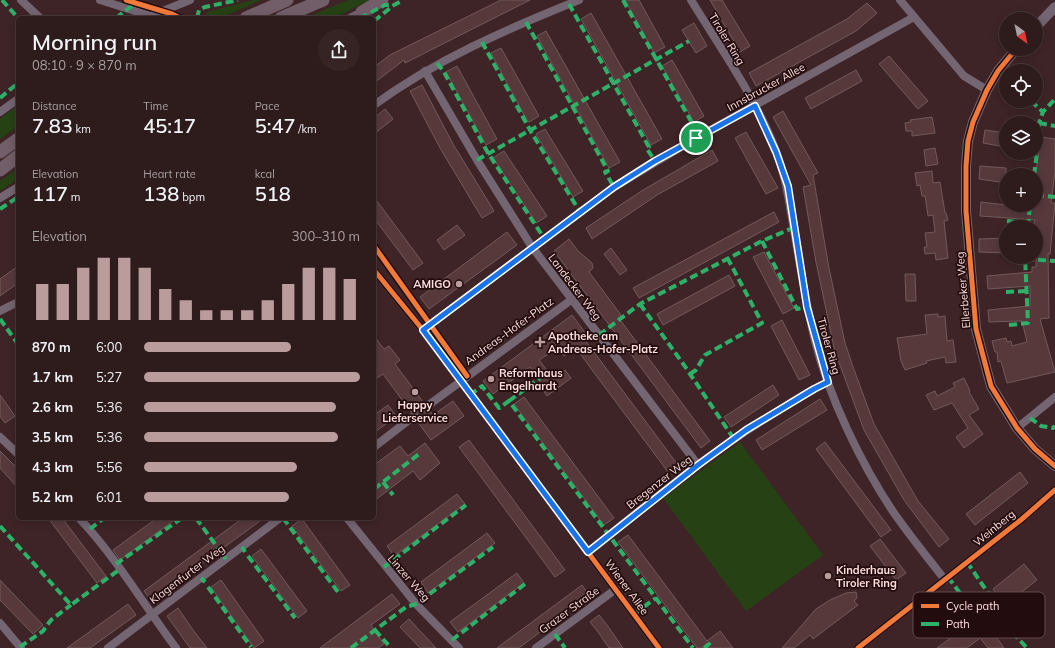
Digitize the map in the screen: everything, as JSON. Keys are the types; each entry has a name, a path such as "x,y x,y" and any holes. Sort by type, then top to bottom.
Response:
{"highway":[{"path":"251,16 287,0"},
{"path":"286,16 323,0"},
{"path":"362,12 383,0"},
{"path":"0,152 16,140"},
{"path":"0,170 16,158"}],"street":[{"path":"21,0 34,15"},
{"path":"100,0 148,16"},
{"path":"153,16 190,0"},
{"path":"376,104 425,71 482,42 579,0"},
{"name":"Tiroler Ring","path":"691,0 755,106 776,152 788,186 807,307 828,382 854,442 894,513 945,580"},
{"path":"900,0 964,76 987,90"},
{"path":"1043,20 1055,7"},
{"path":"354,16 362,12"},
{"name":"Innsbrucker Allee","path":"532,248 620,183 682,145 914,18"},
{"name":"Ellerbeker Weg","path":"1010,56 998,71 987,90 973,122 966,166 966,211 976,329 991,386 1017,428 1036,449 1055,466"},
{"name":"Landecker Weg","path":"425,71 477,160 532,248 698,465"},
{"path":"0,112 16,100"},
{"path":"0,198 16,189"},
{"path":"423,330 532,248"},
{"name":"Wiener Allee","path":"376,272 423,330 659,648"},
{"name":"Andreas-Hofer-Platz","path":"460,381 571,300"},
{"path":"0,311 16,303"},
{"path":"426,407 460,381"},
{"name":"Bregenzer Weg","path":"588,552 698,465 746,430 828,382"},
{"path":"1017,428 1055,397"},
{"path":"376,445 414,416"},
{"path":"0,437 16,452"},
{"name":"Weinberg","path":"945,580 1022,519 1055,490"},
{"path":"81,520 95,535 173,645"},
{"name":"Klagenfurter Weg","path":"108,648 277,520"},
{"name":"Linzer Weg","path":"349,520 416,604 460,648"},
{"path":"930,592 945,580"},
{"name":"Grazer Straße","path":"536,648 616,589"},
{"path":"858,648 913,605"},
{"path":"0,623 21,648"}],"green space":[{"path":"253,0 261,0 225,16 204,16 207,12"},
{"path":"348,0 369,0 339,16 310,16"},
{"path":"16,107 16,127 0,139 0,119"},
{"path":"16,169 16,180 0,191 0,181"},
{"path":"740,442 823,555 746,611 663,498"}],"building":[{"path":"501,0 530,0 405,63 404,60 376,81 376,66 390,55"},
{"path":"625,0 639,0 665,47 654,53"},
{"path":"710,0 722,0 750,46 740,52"},
{"path":"867,3 877,13 856,31 756,86 749,73 847,19"},
{"path":"591,13 662,139 651,145 581,19"},
{"path":"694,23 707,46 696,53 682,30"},
{"path":"546,31 620,162 609,168 537,36"},
{"path":"501,48 539,116 531,121 528,122 491,53"},
{"path":"889,56 928,101 918,109 879,64"},
{"path":"672,60 704,116 694,122 662,66"},
{"path":"457,66 497,139 486,145 446,72"},
{"path":"856,70 862,81 811,109 805,98"},
{"path":"422,85 453,144 494,211 482,218 440,148 410,91"},
{"path":"385,109 393,119 376,132 376,116"},
{"path":"783,111 818,173 813,175 829,268 845,343 852,364 874,424 918,501 949,539 939,547 904,500 864,430 835,352 816,262 803,187 811,185 773,117"},
{"path":"932,117 935,133 912,136 912,131 906,131 905,123 911,122 910,120"},
{"path":"545,129 583,191 573,197 536,134"},
{"path":"985,130 999,132 999,146 983,143"},
{"path":"746,132 778,188 766,194 735,138"},
{"path":"1043,137 1055,139 1055,172 1051,203 1055,203 1050,254 1048,254 1049,318 1040,319 1055,372 1007,383 1001,361 998,362 997,352 995,352 992,341 1006,338 1007,342 1011,341 1012,346 1027,342 1022,321 989,322 988,310 1030,306 1030,286 988,289 987,276 1032,272 1032,267 1036,267 1036,264 1043,264 1043,220 980,216 981,202 999,204 999,212 1043,212 1043,168 1036,168 1038,160 1043,160"},
{"path":"935,148 938,164 926,166 924,150"},
{"path":"712,150 718,161 657,195 592,239 586,228 643,190"},
{"path":"504,151 547,216 536,223 493,158"},
{"path":"980,166 1006,168 999,168 999,182 979,179"},
{"path":"932,171 933,183 940,182 945,213 948,220 944,221 948,258 936,260 935,253 925,254 924,247 927,247 925,233 935,232 933,215 928,216 925,196 922,196 920,185 917,186 915,173"},
{"path":"376,200 423,263 413,270 376,221"},
{"path":"774,212 779,222 639,298 633,288"},
{"path":"457,225 465,235 444,250 437,240"},
{"path":"507,232 517,245 429,309 420,297"},
{"path":"999,238 999,253 979,252 979,239"},
{"path":"569,239 578,251 592,263 593,268 589,272 621,315 618,317 710,441 701,448 554,251"},
{"path":"611,248 627,270 620,275 604,254"},
{"path":"764,252 794,308 783,314 753,257"},
{"path":"16,267 16,284 0,296 0,279"},
{"path":"905,274 915,274 916,301 906,301"},
{"path":"729,275 735,286 663,325 657,314"},
{"path":"938,314 938,317 945,316 947,341 953,340 956,362 946,363 945,357 926,361 927,363 905,370 901,361 897,338 927,334 925,315"},
{"path":"572,315 589,338 585,340 678,465 668,472 575,347 564,356 558,348 539,360 553,378 565,370 571,378 547,396 541,387 543,386 530,367 493,394 483,381"},
{"path":"782,320 810,375 799,380 771,326"},
{"path":"376,339 384,349 389,346 400,360 395,364 423,402 421,407 422,411 430,411 433,415 453,401 464,416 431,440 417,421 419,418 419,413 416,411 411,412 383,374 376,379"},
{"path":"964,378 970,391 969,392 979,409 969,415 983,434 964,448 956,437 968,428 952,403 934,410 926,395 935,391 937,396 955,387 953,383"},
{"path":"773,385 779,395 731,427 724,417"},
{"path":"0,395 15,416 5,423 0,416"},
{"path":"524,397 614,518 604,525 514,404"},
{"path":"820,399 827,410 762,450 756,440"},
{"path":"388,405 396,416 376,431 376,414"},
{"path":"469,440 565,570 555,577 459,447"},
{"path":"825,442 891,530 881,537 816,449"},
{"path":"425,443 440,463 420,480 413,471 376,499 376,464 400,446 408,456"},
{"path":"0,451 16,467 16,486 0,468"},
{"path":"1020,472 1028,483 975,525 966,514"},
{"path":"457,494 465,504 394,556 387,546"},
{"path":"50,520 64,520 106,576 97,583"},
{"path":"154,520 174,520 120,560 113,550"},
{"path":"240,520 261,520 151,601 144,591"},
{"path":"303,520 350,585 341,591 292,526"},
{"path":"487,533 495,543 428,593 421,582"},
{"path":"628,535 707,641 720,631 733,648 697,648 618,542"},
{"path":"880,539 906,573 896,580 870,546"},
{"path":"261,549 307,611 298,618 252,556"},
{"path":"1024,564 1037,580 1022,592 995,592 993,589"},
{"path":"517,573 524,583 458,632 450,622"},
{"path":"0,580 43,625 33,634 0,600"},
{"path":"221,580 264,641 254,648 211,587"},
{"path":"582,585 589,595 519,648 497,648"},
{"path":"856,592 857,598 854,601 858,605 813,639 810,635 794,648 782,648 816,609 830,600 846,593"},
{"path":"392,594 400,604 371,625 384,644 378,648 320,648"},
{"path":"128,604 136,615 90,648 67,648"},
{"path":"178,608 207,648 190,648 167,616"},
{"path":"599,615 623,648 609,648 590,622"},
{"path":"409,619 436,648 420,648 400,627"},
{"path":"951,638 980,638 967,648 937,648"},
{"path":"980,638 997,638 1004,648 988,648"}],"tunnel":[{"path":"414,416 426,407"}],"marked path":[{"path":"2,0 16,16"},
{"path":"198,16 199,10 205,7 238,0"},
{"path":"376,19 403,0"},
{"path":"623,0 692,123 689,126 696,138"},
{"path":"119,16 137,2"},
{"path":"569,4 649,147 647,149 655,161"},
{"path":"364,16 385,5 394,5"},
{"path":"526,22 608,171 605,172 614,187"},
{"path":"477,160 689,41"},
{"path":"482,42 530,130 580,212"},
{"path":"437,63 444,72 488,153 544,238"},
{"path":"0,98 16,85"},
{"path":"1035,168 1039,137 1039,123 1043,112 1055,99"},
{"path":"1039,108 1043,112"},
{"path":"1043,124 1055,126"},
{"path":"1043,196 1055,197"},
{"path":"0,209 16,198"},
{"path":"1029,212 1029,220"},
{"path":"599,335 640,304 762,241 793,228"},
{"path":"762,241 797,309 807,307"},
{"path":"690,374 696,370 705,355 762,323 728,259"},
{"path":"1043,260 1055,261"},
{"path":"1009,325 1028,323 1025,264"},
{"path":"1006,292 1027,291"},
{"path":"640,304 684,365 734,439"},
{"path":"0,319 16,341"},
{"path":"509,401 540,378"},
{"path":"470,395 482,386 499,408 509,401 693,648"},
{"path":"1030,418 1041,426 1053,428 1055,426"},
{"path":"376,487 419,454"},
{"path":"383,482 393,495"},
{"path":"384,567 466,505"},
{"path":"90,529 101,520"},
{"path":"116,564 179,520"},
{"path":"197,520 226,559"},
{"path":"284,520 338,592"},
{"path":"0,526 71,605 120,569"},
{"path":"242,547 245,552"},
{"path":"351,648 406,607 416,604 493,547"},
{"path":"248,556 295,618"},
{"path":"967,562 987,592"},
{"path":"948,577 959,592"},
{"path":"201,578 205,582"},
{"path":"452,640 525,584"},
{"path":"208,587 251,647"},
{"path":"634,614 656,598"},
{"path":"20,647 43,631 51,620 71,605"},
{"path":"375,630 391,648"},
{"path":"555,634 565,648"},
{"path":"1018,638 1027,648"},
{"path":"704,648 709,644 712,648"}],"cycle path":[{"path":"126,0 176,16"},
{"path":"1010,56 998,71 987,90 973,122 968,141 966,166 966,211 976,329 991,386 1017,428 1035,449 1055,466"},
{"path":"376,249 467,376"},
{"path":"376,272 423,330 659,648"},
{"path":"929,592 1022,519 1055,490"},
{"path":"858,648 913,605"}],"place":[{"name":"AMIGO","path":"459,284"},
{"name":"Apotheke am Andreas-Hofer-Platz","path":"540,342"},
{"name":"Reformhaus Engelhardt","path":"491,379"},
{"name":"Happy Lieferservice","path":"415,392"},
{"name":"Kinderhaus Tiroler Ring","path":"828,576"}],"route":[{"path":"755,106 776,152 788,186 793,228 807,307 815,342 828,382 746,430 698,465 588,552 423,330 429,324 614,187 655,161 696,138 755,106"}]}
